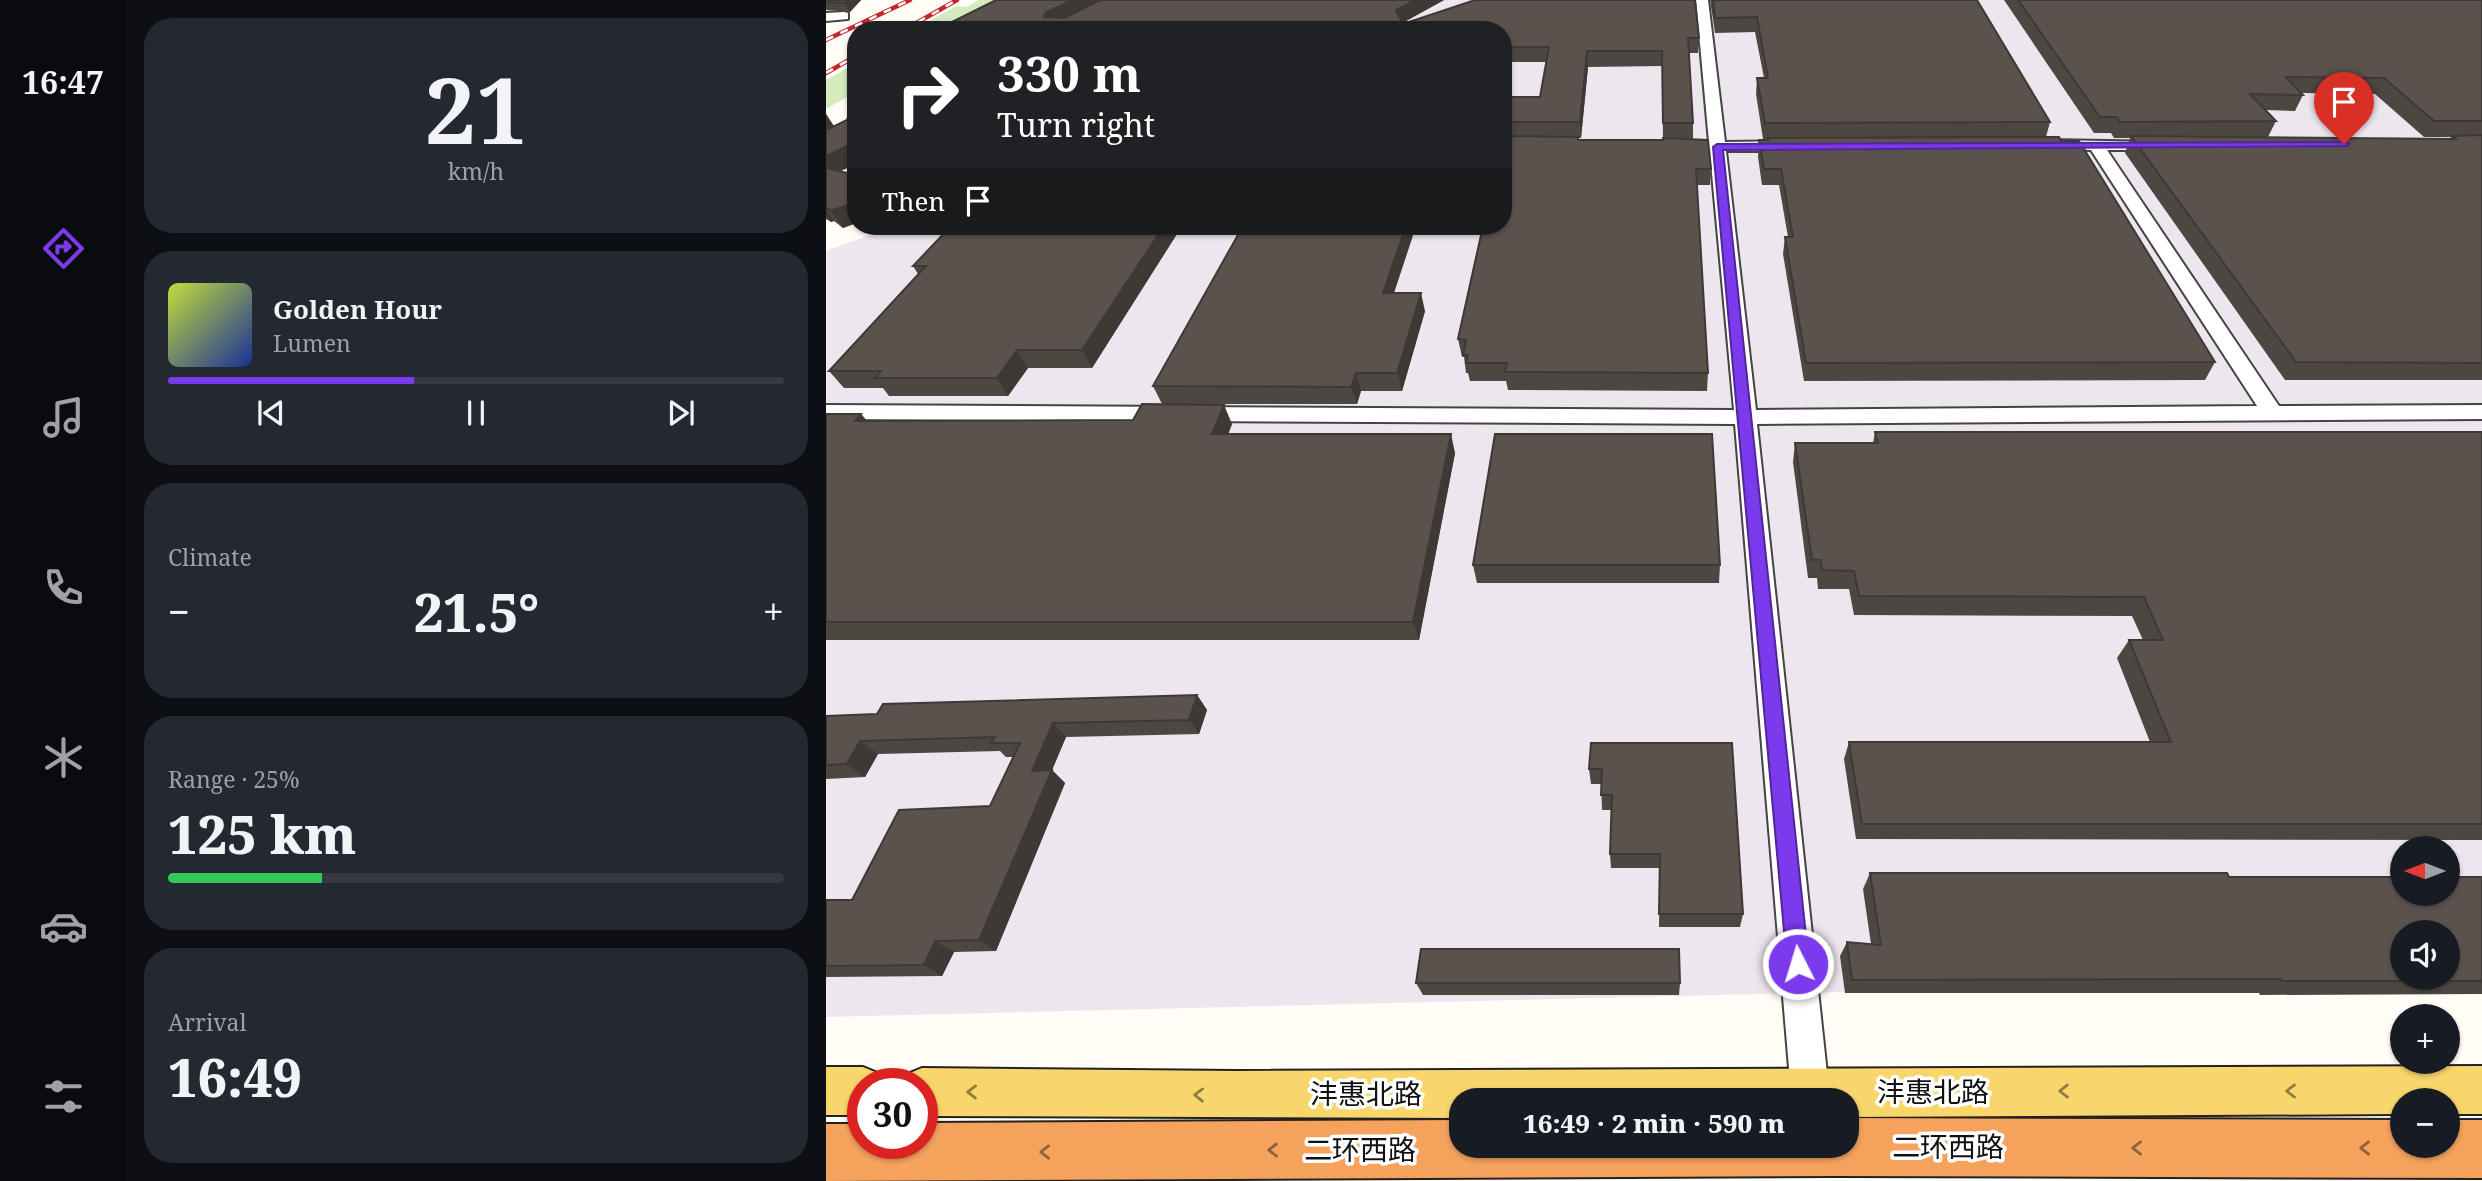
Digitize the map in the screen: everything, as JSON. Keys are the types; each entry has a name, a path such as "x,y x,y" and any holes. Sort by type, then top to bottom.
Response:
{"highway":[{"name":"二环西路","path":"826,1153 1835,1147 2482,1149"}],"main road":[{"name":"沣惠北路","path":"1859,1092 2482,1090"},
{"path":"826,1091 847,1091"},
{"name":"沣惠北路","path":"938,1092 1449,1094"}],"street":[{"path":"1702,0 1810,1088"},
{"path":"826,17 844,16"},
{"path":"2096,145 2272,413"},
{"path":"2028,146 2179,145"},
{"path":"1677,146 1812,146"},
{"path":"826,412 1745,417 2482,412"}],"shaded area":[{"path":"1444,0 2477,0 2482,3 2482,984 2460,983 2460,920 2390,920 2390,982 2324,980 826,1017 826,251 870,235 1512,235 1512,21 1337,21 1407,16"}],"green space":[{"path":"979,0 1026,0 985,21 930,21 956,6 967,7"},
{"path":"847,68 847,97 826,109 826,80"}],"building":[{"path":"826,0 848,0 845,3"},
{"path":"996,0 1072,0 1045,13 1044,17 1065,18 1100,0 1415,0 1396,10 1402,21 954,21"},
{"path":"1475,0 1695,0 1699,38 1688,38 1693,123 1663,123 1662,51 1587,51 1580,122 1512,122 1512,97 1540,97 1549,47 1512,47 1512,21 1412,21"},
{"path":"1713,0 1977,0 2050,122 1765,123 1757,78 1768,78 1757,17 1715,18"},
{"path":"2018,0 2482,0 2482,121 2434,121 2384,78 2286,77 2303,95 2250,94 2276,121 2120,122 2117,117 2100,117"},
{"path":"847,120 847,146 826,156 826,130"},
{"path":"2482,135 2482,363 2296,362 2131,136 2456,139 2452,136"},
{"path":"1512,136 1578,137 1578,140 1708,140 1711,169 1696,169 1708,373 1505,372 1507,363 1466,363 1468,355 1463,355 1466,340 1458,339 1481,235 1512,235"},
{"path":"2059,137 2061,141 2079,141 2215,362 1806,363 1785,237 1793,237 1781,169 1764,169 1759,140"},
{"path":"826,168 847,173 847,205 831,211 826,207"},
{"path":"942,235 1158,235 1082,350 1017,350 997,378 875,378 881,371 829,371 926,266 913,266"},
{"path":"1238,235 1403,235 1383,293 1421,293 1397,373 1356,373 1351,387 1153,386"},
{"path":"1142,404 1224,405 1212,434 1451,434 1413,622 826,622 826,414 861,414 855,421 1133,420"},
{"path":"1875,432 2482,432 2482,824 1862,824 1849,742 2171,742 2129,640 2163,640 2144,597 1859,596 1854,571 1822,570 1821,560 1812,560 1795,443 1878,443"},
{"path":"1495,434 1712,434 1720,565 1473,565"},
{"path":"1197,695 1189,720 1053,723 1032,771 1052,770 979,940 935,941 924,965 826,966 826,900 852,900 899,810 990,806 1020,743 991,743 995,737 860,741 847,764 826,765 826,716 877,714 883,704"},
{"path":"1591,743 1732,743 1743,914 1659,914 1660,854 1610,854 1612,795 1601,795 1602,769 1589,769"},
{"path":"1870,873 2227,873 2229,877 2390,877 2390,906 2460,906 2460,877 2482,877 2482,981 2460,981 2460,920 2390,920 2390,981 1852,980 1847,942 1881,945"},
{"path":"1421,949 1679,949 1680,983 1416,983"}],"railway":[{"path":"866,21 910,0"},
{"path":"920,21 957,0"},
{"path":"826,40 847,30"},
{"path":"826,73 847,61"}],"route":[{"path":"1798,964 1717,147 2344,144"}]}
